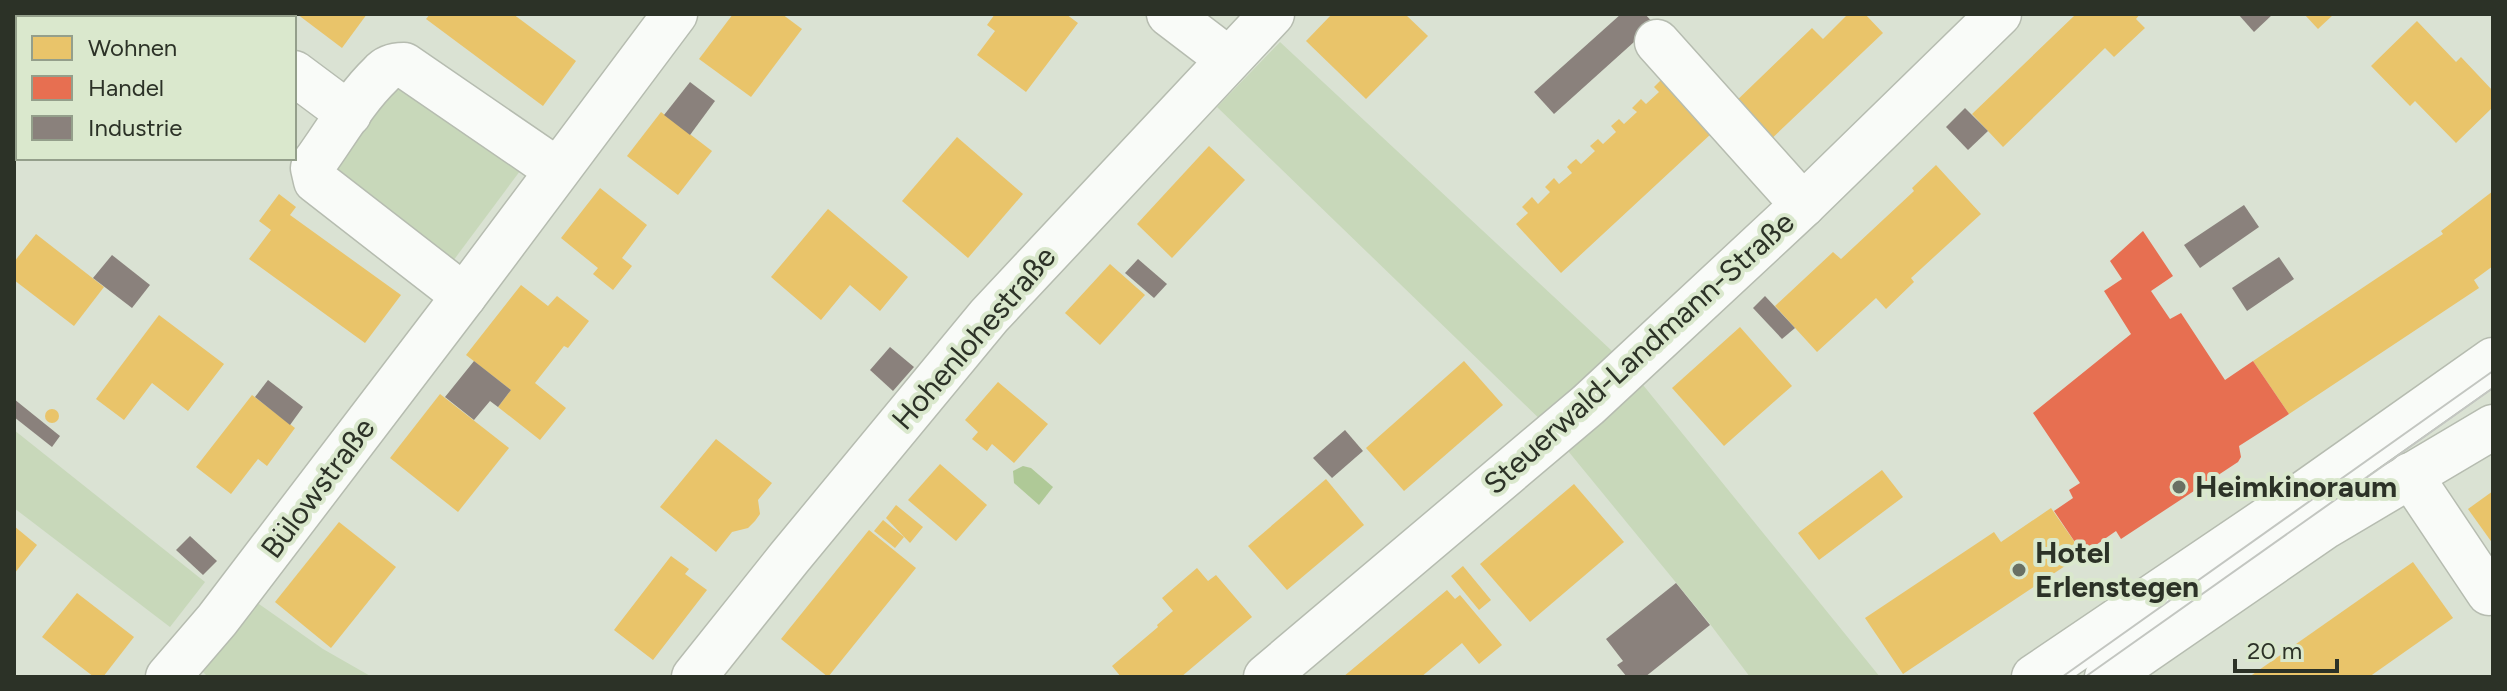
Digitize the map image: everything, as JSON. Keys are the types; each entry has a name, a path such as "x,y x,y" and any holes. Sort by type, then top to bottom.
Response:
{"street":[{"name":"Bülowstraße","path":"168,677 217,620 675,14"},
{"path":"1169,14 1228,59"},
{"name":"Hohenlohestraße","path":"694,677 989,316 1272,14"},
{"name":"Steuerwald-Landmann-Straße","path":"1266,677 1588,405 1803,205 1999,14"},
{"path":"1657,42 1803,205"},
{"path":"464,296 316,181 315,162 349,114 382,72 404,65 557,170"},
{"path":"296,74 349,114"},
{"path":"2034,677 2260,524 2493,360"},
{"path":"2107,677 2286,552 2493,427"},
{"path":"2410,475 2489,593"}],"shaded area":[{"path":"1280,42 1626,364 1880,677 1750,677 1550,429 1217,107"},
{"path":"386,80 518,159 520,171 453,261 327,174"},
{"path":"14,430 205,582 170,627 14,508"},
{"path":"1023,466 1031,468 1053,487 1039,505 1014,483 1013,471"},
{"path":"252,599 323,649 372,677 208,677 200,669"}],"building: Wohnen":[{"path":"297,14 367,14 342,48"},
{"path":"430,14 513,14 576,61 543,106 426,19"},
{"path":"733,14 782,14 802,29 751,97 699,59"},
{"path":"995,14 1066,14 1078,23 1026,92 977,55 995,31 987,25"},
{"path":"1332,14 1405,14 1428,36 1366,99 1306,41"},
{"path":"1848,14 1865,14 1883,33 1766,144 1730,107 1812,28 1823,39"},
{"path":"2072,14 2140,14 2136,19 2145,28 2114,57 2105,48 2003,147 1972,114 2074,16"},
{"path":"2304,14 2334,14 2318,29"},
{"path":"2417,21 2456,62 2461,57 2493,91 2493,107 2456,143 2415,101 2410,106 2371,66"},
{"path":"1662,79 1712,133 1561,273 1516,224 1528,213 1522,207 1532,197 1538,204 1550,192 1545,187 1554,178 1559,184 1572,173 1567,167 1576,159 1581,164 1595,151 1590,146 1598,139 1603,144 1616,132 1611,126 1619,119 1624,124 1637,112 1632,108 1641,99 1646,104 1659,92 1654,87"},
{"path":"661,112 712,151 678,195 627,156"},
{"path":"957,137 1023,194 968,258 902,201"},
{"path":"1209,146 1245,180 1172,258 1137,224"},
{"path":"1936,165 1981,214 1911,278 1914,282 1886,309 1876,298 1817,352 1775,306 1833,252 1841,259 1914,191 1912,188"},
{"path":"600,188 647,225 622,258 632,266 613,290 593,274 598,268 561,238"},
{"path":"2493,191 2493,266 2474,280 2479,288 2289,414 2253,361 2443,234 2441,231"},
{"path":"279,194 296,207 290,215 401,295 365,343 249,259 271,230 259,221"},
{"path":"828,209 908,277 880,311 850,285 821,320 771,277"},
{"path":"36,234 104,287 74,326 14,280 14,262"},
{"path":"1110,264 1145,295 1100,345 1065,313"},
{"path":"521,285 548,306 557,296 589,321 568,348 564,346 535,383 566,408 540,440 498,407 511,390 466,355"},
{"path":"159,315 224,364 188,411 152,383 124,420 96,399"},
{"path":"1740,327 1792,386 1724,446 1672,388"},
{"path":"1464,361 1503,405 1404,491 1366,448"},
{"path":"998,382 1048,424 1014,463 992,444 987,451 972,439 978,432 965,420"},
{"path":"440,394 509,448 458,512 390,458"},
{"path":"252,395 295,428 267,466 258,459 231,494 196,467"},
{"path":"52,409 59,416 52,423 45,416"},
{"path":"716,439 772,483 758,500 760,514 755,521 748,528 732,532 716,552 660,507"},
{"path":"940,464 987,505 956,541 908,500"},
{"path":"1882,470 1903,497 1819,560 1798,533"},
{"path":"1326,479 1364,525 1287,590 1248,546"},
{"path":"1574,484 1624,542 1530,622 1480,564"},
{"path":"2493,491 2493,544 2468,509"},
{"path":"896,505 923,527 910,543 886,518"},
{"path":"2051,508 2083,554 1903,674 1865,618 1994,532 2001,542"},
{"path":"883,520 904,537 895,548 874,531"},
{"path":"339,522 396,567 331,648 275,602"},
{"path":"14,526 37,545 14,574"},
{"path":"869,530 916,568 828,677 781,639"},
{"path":"671,556 689,569 685,574 707,590 653,660 614,630"},
{"path":"2413,562 2453,618 2369,677 2249,677"},
{"path":"1463,566 1491,600 1479,610 1451,576"},
{"path":"1197,568 1208,581 1216,575 1252,617 1181,677 1121,677 1112,666 1173,611 1162,598"},
{"path":"1447,590 1455,599 1460,595 1502,645 1479,664 1462,643 1421,677 1343,677"},
{"path":"77,593 134,637 103,677 94,677 42,637"}],"building: Handel":[{"path":"2143,231 2173,276 2151,291 2170,319 2181,313 2225,380 2253,361 2289,414 2239,446 2241,457 2238,462 2121,539 2116,531 2083,554 2054,511 2073,498 2069,490 2080,483 2033,413 2131,334 2104,291 2122,279 2110,261"}],"building: Industrie":[{"path":"1621,14 1645,14 1654,24 1554,114 1534,92"},
{"path":"2238,14 2273,14 2254,32"},
{"path":"690,82 715,101 690,135 664,115"},
{"path":"1965,108 1988,131 1968,150 1946,127"},
{"path":"2244,205 2259,227 2200,268 2184,245"},
{"path":"112,255 150,285 132,308 93,278"},
{"path":"2279,257 2294,279 2247,311 2232,288"},
{"path":"1138,259 1167,284 1154,298 1125,273"},
{"path":"1765,296 1795,328 1782,339 1753,308"},
{"path":"890,347 914,367 893,391 870,370"},
{"path":"474,361 511,390 498,407 490,401 474,420 445,397"},
{"path":"268,380 303,407 290,425 255,397"},
{"path":"14,399 60,436 52,447 14,417"},
{"path":"1345,430 1363,451 1332,478 1313,458"},
{"path":"190,536 217,561 203,575 176,550"},
{"path":"1676,583 1710,625 1645,677 1627,677 1617,665 1623,661 1606,639"}],"tram line":[{"path":"2062,677 2493,371"},
{"path":"2085,677 2493,388"}],"place":[{"name":"Heimkinoraum","path":"2179,487"},
{"name":"Hotel Erlenstegen","path":"2019,570"}]}
